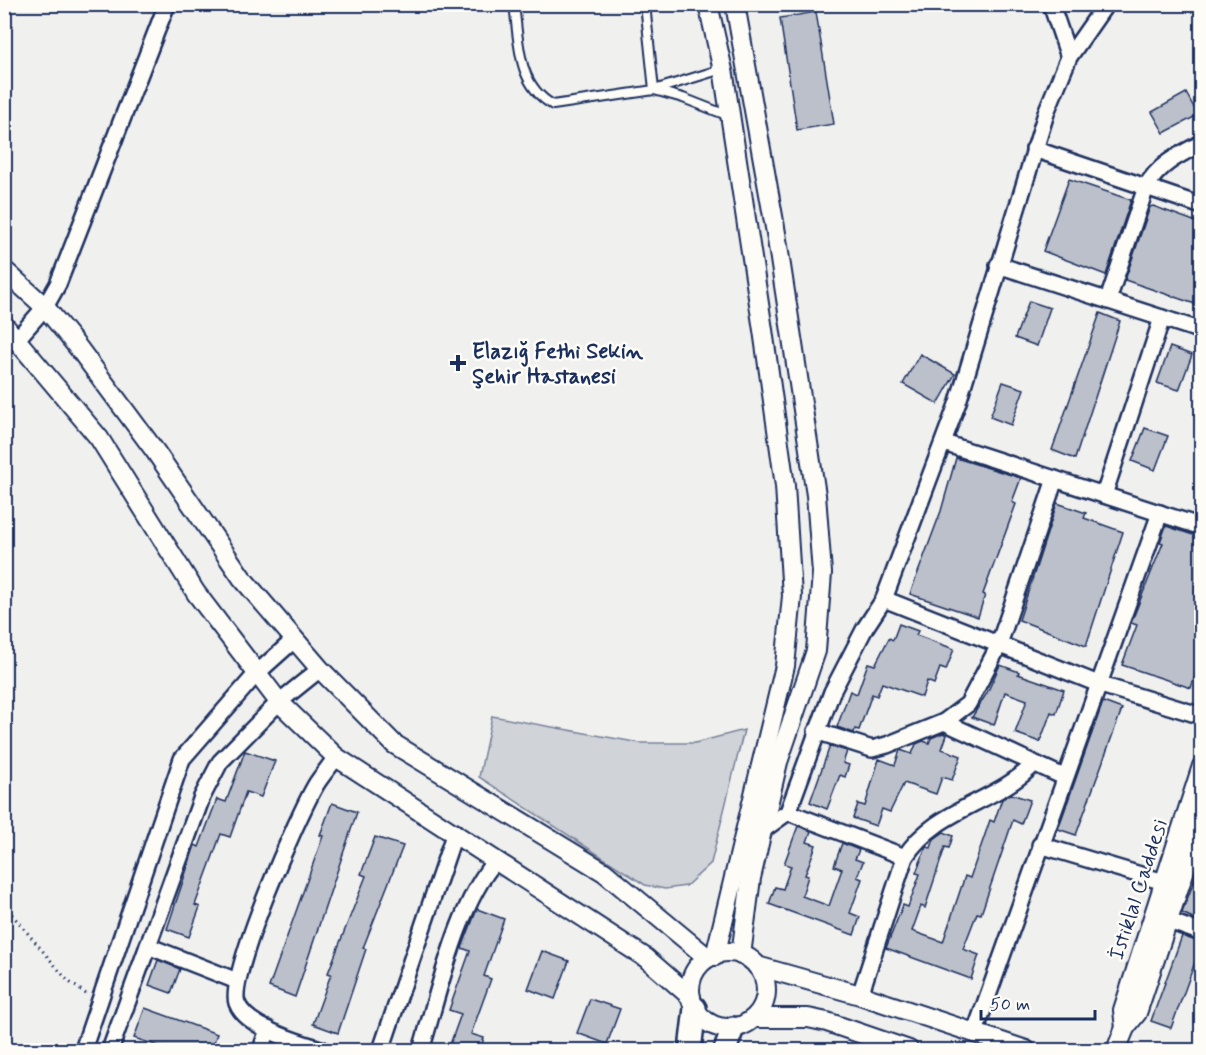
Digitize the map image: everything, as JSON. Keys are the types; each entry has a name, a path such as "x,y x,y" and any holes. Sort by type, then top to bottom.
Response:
{"main road":[{"path":"690,1050 693,1003"},
{"path":"724,1050 733,1028"}],"street":[{"path":"18,338 45,307 68,260 167,4"},
{"path":"708,4 730,116 784,486 792,596 785,666 712,957"},
{"path":"1051,4 1069,57"},
{"path":"763,830 789,812 816,731 847,660 884,599 944,442 1034,149 1059,79 1069,57 1106,4"},
{"path":"736,5 777,233 816,495 822,573 816,651 778,762 749,889 741,955"},
{"path":"1108,300 1146,187 1162,166 1202,143"},
{"path":"1034,149 1202,206"},
{"path":"999,264 1202,331"},
{"path":"4,270 45,307 155,451 242,578 320,669 394,744 604,872 712,957"},
{"path":"1104,495 1162,318"},
{"path":"4,325 18,338 99,438 196,593 279,702 336,757 455,832 646,958 693,1003 711,1024 733,1028 754,1018 808,1018 827,1022 909,1050"},
{"path":"944,442 1202,527"},
{"path":"816,731 872,749 879,748 944,722 968,704 998,647 1055,479"},
{"path":"975,1032 1064,777 1101,685 1160,513"},
{"path":"884,599 998,647 1101,685 1202,716"},
{"path":"83,1050 182,759 257,673 295,639"},
{"path":"110,1050 202,797 220,762 279,702 320,669"},
{"path":"944,722 1064,777"},
{"path":"323,1050 268,1029 245,1015 236,1003 237,981 274,873 317,783 336,757"},
{"path":"860,995 905,857 916,840 932,826 1020,776 1034,764"},
{"name":"İstiklal Caddesi","path":"1125,1028 1123,1010 1201,766"},
{"path":"789,812 905,857"},
{"name":"İstiklal Caddesi","path":"1116,1050 1125,1028 1137,1013 1202,819"},
{"path":"381,1050 455,832"},
{"path":"1040,845 1164,882"},
{"path":"421,1050 467,904 479,881 496,860"},
{"path":"1169,921 1202,933"},
{"path":"148,946 237,981"},
{"path":"693,1003 694,975 712,957 730,952 741,955 757,966 860,995 1026,1050"},
{"path":"754,1018 765,998 766,986 757,966"},
{"path":"261,1050 268,1029"}],"lane":[{"path":"514,4 522,64 531,89 553,105 654,90 722,69"},
{"path":"645,4 654,90"},
{"path":"654,90 683,98 730,116"}],"path":[{"path":"4,905 68,981 100,1001"}],"shaded area":[{"path":"492,716 640,743 695,743 744,730 711,863 686,886 665,889 645,885 479,777"}],"building":[{"path":"816,12 834,124 797,130 780,18"},
{"path":"1186,93 1198,115 1164,133 1152,112"},
{"path":"1069,179 1131,200 1106,275 1043,251"},
{"path":"1153,206 1202,224 1202,287 1195,304 1125,280 1150,207"},
{"path":"1029,301 1050,308 1037,346 1015,338"},
{"path":"1100,313 1120,321 1075,459 1052,450"},
{"path":"1170,347 1192,355 1179,390 1157,383"},
{"path":"920,354 955,374 938,404 903,384"},
{"path":"1003,382 1024,389 1011,425 990,417"},
{"path":"1145,428 1168,436 1155,470 1132,461"},
{"path":"956,458 1021,478 1012,502 1016,504 983,594 985,595 978,617 910,594 941,511"},
{"path":"1057,503 1086,513 1084,518 1123,532 1086,646 1019,620"},
{"path":"1166,526 1202,538 1202,643 1197,657 1201,658 1191,688 1122,665 1137,625 1131,623 1163,543 1160,542"},
{"path":"899,624 918,631 916,635 954,649 946,670 940,668 934,684 927,681 922,697 882,683 877,696 872,694 859,730 855,729 854,733 837,727 850,691 857,694 868,663 875,665 889,638 893,640"},
{"path":"1000,665 1019,672 1018,674 1064,690 1056,714 1051,712 1040,742 1015,733 1027,700 1005,692 994,725 972,717 987,693"},
{"path":"1103,702 1122,709 1076,835 1058,829"},
{"path":"943,733 947,735 942,749 961,756 952,780 942,777 936,794 904,783 890,812 882,809 876,826 853,818 858,804 865,806 879,759 895,765 900,750 912,754 916,744 923,741 929,743 931,738"},
{"path":"830,746 847,751 843,763 849,765 845,777 840,775 827,809 810,802"},
{"path":"245,751 275,761 261,797 246,792 230,837 221,834 195,905 200,907 189,937 167,929 195,845 199,847 217,799 226,802"},
{"path":"1011,794 1030,800 1021,824 1013,820 981,914 977,913 963,949 979,955 971,979 886,948 903,905 908,907 920,874 916,873 926,847 931,848 934,839 944,832 953,836 949,848 945,847 925,908 921,906 912,931 943,942 965,876 970,878 990,820 994,822 1002,799"},
{"path":"332,803 357,812 295,997 269,987 323,836 320,835"},
{"path":"798,826 811,831 807,842 816,845 805,875 808,876 802,896 829,906 842,869 834,866 842,843 859,850 855,859 863,862 857,877 862,879 850,913 860,917 854,935 769,904 775,887 783,889 791,866 784,864"},
{"path":"375,837 403,846 363,948 366,949 338,1033 313,1024 331,974 328,973 366,876 361,874"},
{"path":"1200,865 1202,865 1202,922 1182,913"},
{"path":"477,909 504,919 484,976 491,979 471,1034 484,1038 480,1050 448,1050 461,1014 449,1010 470,951 462,948"},
{"path":"1182,936 1202,943 1171,1028 1151,1021"},
{"path":"542,951 569,961 555,999 528,989"},
{"path":"158,960 180,969 171,993 149,985"},
{"path":"590,999 620,1009 607,1044 577,1033"},
{"path":"145,1008 217,1034 211,1050 171,1050 134,1038"}],"place":[{"name":"Elazığ Fethi Sekin Şehir Hastanesi","path":"458,363"}]}
